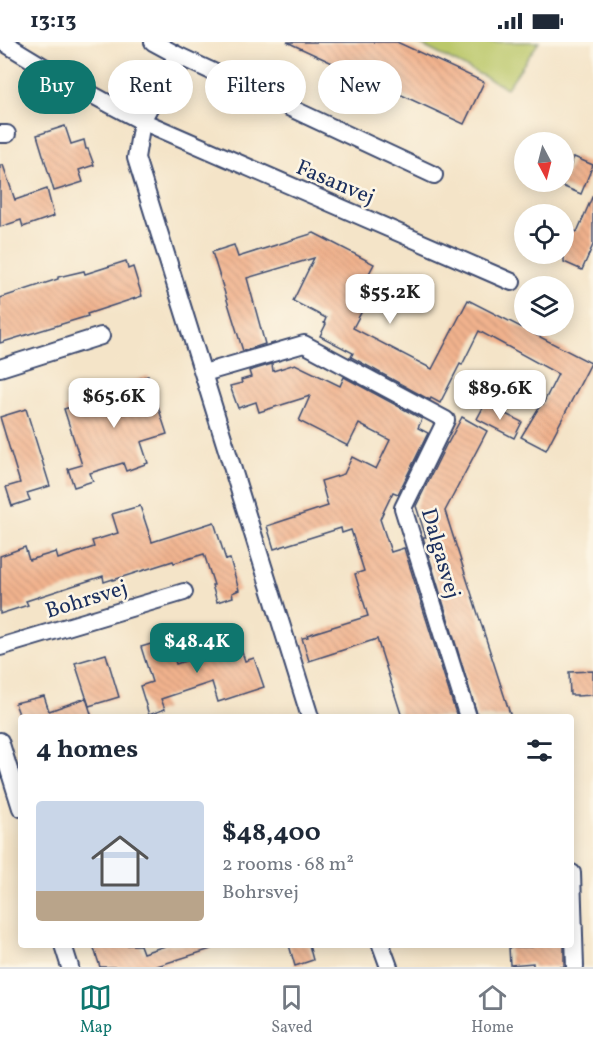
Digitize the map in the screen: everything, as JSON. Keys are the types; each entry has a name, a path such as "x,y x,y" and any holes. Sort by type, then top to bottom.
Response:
{"street":[{"name":"Fasanvej","path":"3,42 78,87 142,121 512,282"},
{"name":"Fasanvej","path":"153,42 434,175"},
{"path":"177,55 142,121 136,158 309,714"},
{"path":"0,368 101,336"},
{"name":"Dalgasvej","path":"204,373 304,344 446,420 403,508 467,714"},
{"name":"Bohrsvej","path":"0,647 184,592"},
{"path":"0,741 3,763 18,800"},
{"path":"574,936 575,967"},
{"path":"63,948 64,965"},
{"path":"382,948 388,967"}],"green space":[{"path":"415,42 539,42 507,88"}],"building":[{"path":"287,42 397,42 484,82 464,124 402,95 402,60 326,60"},
{"path":"65,126 71,144 84,140 94,165 79,170 83,182 54,191 37,135"},
{"path":"574,157 593,165 581,194 574,191"},
{"path":"0,165 3,165 15,200 47,189 54,216 23,227 21,220 0,227"},
{"path":"593,195 593,245 582,270 568,264 574,264 574,231 577,232"},
{"path":"314,233 374,264 364,283 374,288 353,328 432,369 468,300 514,324 514,336 538,336 591,363 546,450 521,437 543,404 558,374 479,331 440,403 431,398 430,400 351,357 353,353 320,336 326,324 324,323 326,318 293,301 314,258 247,278 265,344 243,351 212,252 234,245 238,257"},
{"path":"126,261 128,269 133,267 142,296 87,314 88,316 0,343 0,298 58,279 58,277 84,271 85,274"},
{"path":"272,364 273,371 295,364 340,386 344,377 422,419 418,428 428,433 398,494 393,492 380,519 391,552 404,548 456,714 401,714 377,639 309,661 302,638 368,616 355,574 364,571 351,530 342,533 341,528 274,549 267,526 328,506 321,481 344,474 352,457 376,469 390,440 359,424 348,446 299,421 310,396 259,412 256,402 238,408 230,386 242,383 241,380 251,377 249,371"},
{"path":"148,376 167,434 141,442 148,463 126,471 123,463 90,473 93,481 74,487 68,469 82,465 64,409 121,391 119,386"},
{"path":"485,404 522,422 514,438 477,419"},
{"path":"26,409 50,486 27,493 30,500 12,506 6,487 20,483 0,417"},
{"path":"462,417 487,431 445,511 510,714 477,714 423,537 426,537 416,506"},
{"path":"140,506 152,542 214,522 226,560 230,559 239,590 232,593 233,597 217,602 204,554 104,582 103,576 26,601 28,605 0,614 0,556 25,547 29,560 56,552 58,559 94,547 92,541 118,533 112,514"},
{"path":"168,639 176,664 239,643 245,661 254,658 264,687 218,702 212,682 161,699 165,709 149,714 140,686 152,682 141,647"},
{"path":"106,654 119,697 89,706 75,663"},
{"path":"593,671 593,695 570,695 569,672"},
{"path":"44,696 49,711 86,698 91,714 19,714 15,703"},
{"path":"94,948 141,948 143,953 159,948 211,948 154,967 100,967"},
{"path":"290,948 310,948 313,960 295,966"},
{"path":"509,948 564,948 564,967 533,967 533,963 510,965"}]}
